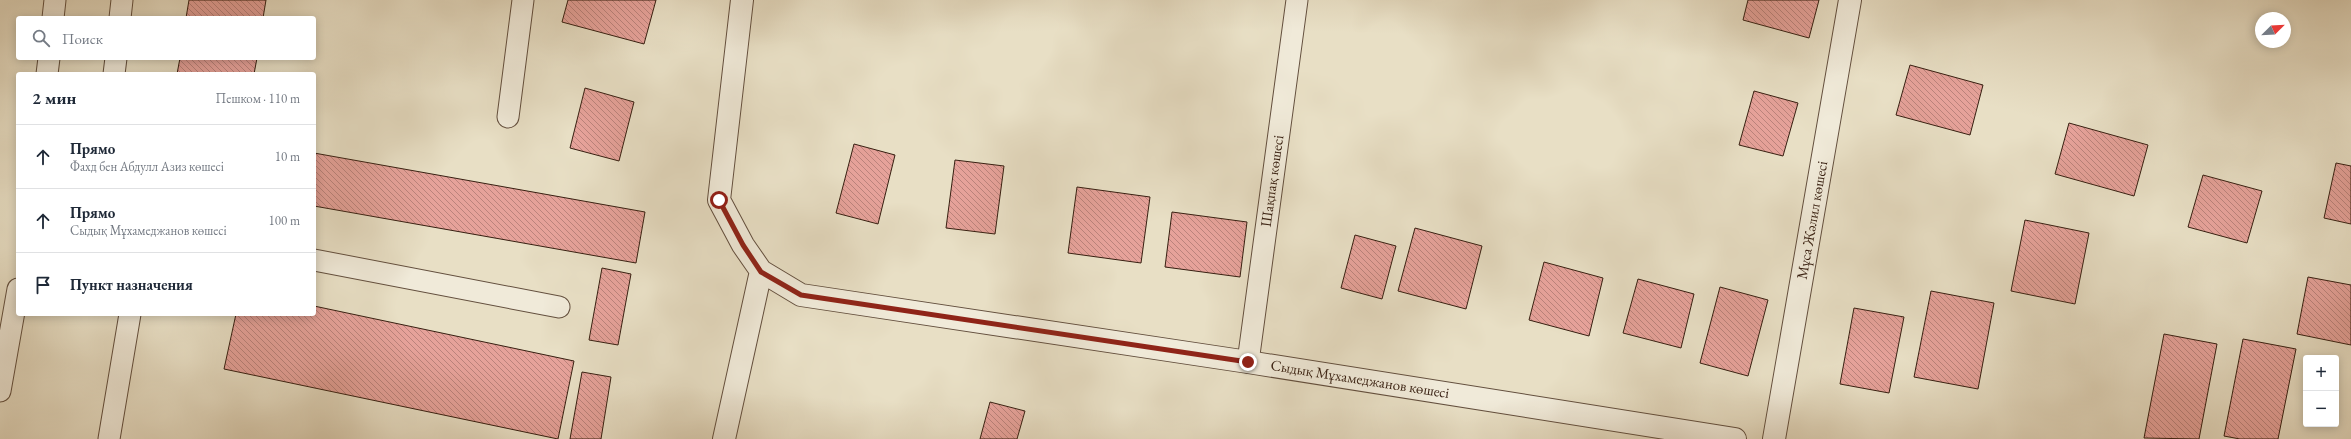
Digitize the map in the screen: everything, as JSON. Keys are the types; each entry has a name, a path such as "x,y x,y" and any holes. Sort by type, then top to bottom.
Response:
{"street":[{"name":"Сыдық Мұхамеджанов көшесі","path":"742,0 719,200 743,245 761,272 801,295 1248,362 1735,439"},
{"name":"Мұса Жәлил көшесі","path":"1774,439 1850,0"},
{"path":"724,439 761,272"}],"lane":[{"path":"53,16 55,0"},
{"path":"120,16 122,0"},
{"path":"508,117 523,0"},
{"name":"Шақпақ көшесі","path":"1248,362 1297,0"},
{"path":"47,72 49,60"},
{"path":"114,72 116,60"},
{"path":"316,260 559,307"},
{"path":"0,391 16,300"},
{"path":"109,439 130,316"}],"building":[{"path":"189,0 266,0 263,16 186,16"},
{"path":"568,0 656,0 644,44 562,22"},
{"path":"1748,0 1819,0 1809,38 1743,20"},
{"path":"180,60 257,60 254,72 177,72"},
{"path":"1910,65 1983,85 1970,135 1896,115"},
{"path":"585,88 634,102 619,161 570,148"},
{"path":"1754,91 1798,103 1783,156 1739,145"},
{"path":"2069,123 2148,145 2134,196 2055,174"},
{"path":"854,144 895,155 878,224 836,213"},
{"path":"316,153 645,212 636,263 316,206"},
{"path":"955,160 1004,166 995,234 946,228"},
{"path":"2336,163 2351,166 2351,224 2324,218"},
{"path":"2203,175 2262,191 2247,243 2188,227"},
{"path":"1077,187 1150,197 1141,263 1068,253"},
{"path":"1172,212 1247,222 1240,277 1165,267"},
{"path":"2025,220 2089,233 2075,304 2011,291"},
{"path":"1415,228 1482,246 1466,309 1398,291"},
{"path":"1355,235 1396,246 1382,299 1341,288"},
{"path":"1544,262 1603,278 1589,336 1529,320"},
{"path":"602,268 631,274 618,345 589,340"},
{"path":"2308,277 2351,285 2351,345 2297,334"},
{"path":"1638,279 1694,294 1681,348 1623,333"},
{"path":"1720,287 1768,300 1748,376 1700,363"},
{"path":"1931,291 1994,303 1978,389 1914,377"},
{"path":"316,306 574,361 558,439 224,369 236,316 316,316"},
{"path":"1854,308 1904,317 1889,393 1840,384"},
{"path":"2164,334 2217,344 2199,439 2144,438"},
{"path":"2243,339 2296,349 2278,439 2240,439 2224,436"},
{"path":"582,372 611,377 601,439 570,439"},
{"path":"990,402 1025,411 1017,439 980,439"}],"route":[{"path":"719,200 743,245 761,272 801,295 1248,362"}]}
